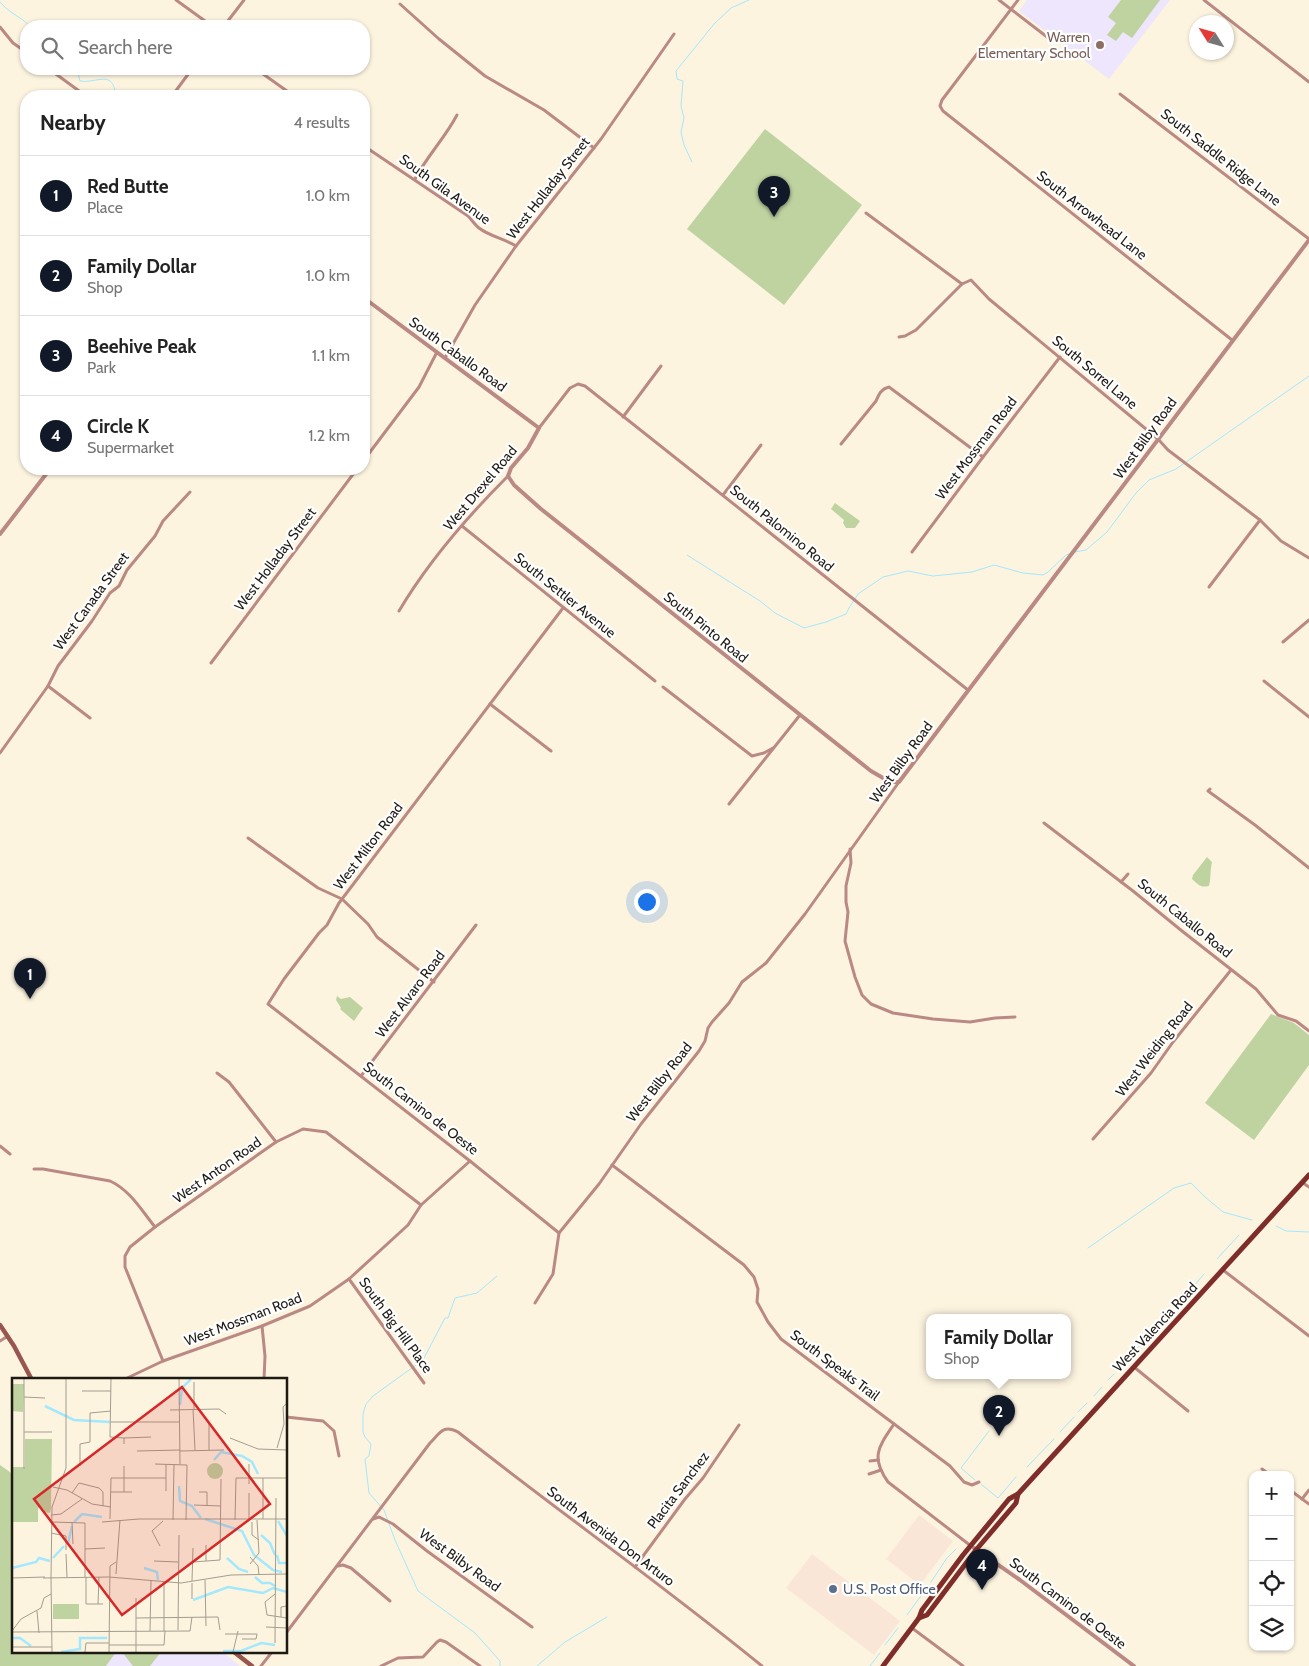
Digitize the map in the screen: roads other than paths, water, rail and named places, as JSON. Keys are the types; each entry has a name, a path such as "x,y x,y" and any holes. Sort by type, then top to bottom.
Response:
{"main road":[{"name":"West Valencia Road","path":"883,1666 919,1618 922,1610 1010,1499 1018,1494 1309,1175"},
{"path":"0,1325 31,1378"},
{"name":"West Valencia Road","path":"919,1618 927,1615 976,1550 1016,1503 1018,1494"},
{"path":"237,1654 252,1666"}],"street":[{"path":"176,0 204,20"},
{"path":"229,20 244,0"},
{"path":"999,0 1051,40"},
{"path":"1011,9 1018,0"},
{"path":"1204,0 1309,82"},
{"path":"400,4 439,39 486,76 544,110 594,148"},
{"name":"South Arrowhead Lane","path":"1011,9 942,100 940,106 943,111 1232,340"},
{"path":"0,27 13,43 20,48"},
{"name":"West Holladay Street","path":"445,358 475,305 516,246 594,148 674,34"},
{"path":"57,75 78,90"},
{"path":"176,90 188,75"},
{"path":"264,75 286,90"},
{"name":"South Saddle Ridge Lane","path":"1120,94 1309,239"},
{"path":"415,179 420,169 449,131 457,115"},
{"name":"South Gila Avenue","path":"370,150 468,216 484,232 516,246"},
{"name":"South Sorrel Lane","path":"866,214 962,284 971,280 989,299 1158,439 1168,450 1260,520 1281,541 1309,558"},
{"name":"West Bilby Road","path":"558,1233 599,1184 641,1124 699,1051 705,1041 708,1028 729,1003 742,982 766,963 805,914 899,782 1309,239"},
{"path":"899,337 916,330 962,284"},
{"name":"South Caballo Road","path":"370,302 539,428"},
{"path":"370,452 418,387 437,352"},
{"name":"West Mossman Road","path":"912,552 1060,357"},
{"path":"623,416 661,366"},
{"name":"West Drexel Road","path":"399,611 413,588 462,526 479,505 508,476 511,468 528,448 539,428 570,388 581,384"},
{"name":"South Palomino Road","path":"581,384 968,690"},
{"path":"841,444 876,401 879,393 889,388 983,456"},
{"path":"723,495 761,445"},
{"path":"0,534 45,475"},
{"name":"West Holladay Street","path":"211,663 352,475"},
{"name":"South Pinto Road","path":"508,476 541,509 880,778 890,782 899,782"},
{"name":"West Canada Street","path":"48,686 58,666 92,621 110,593 119,586 127,570 154,536 163,521 190,492"},
{"path":"1209,588 1260,520"},
{"name":"South Settler Avenue","path":"462,526 655,681"},
{"name":"West Milton Road","path":"268,1004 318,933 327,925 342,899 563,608"},
{"path":"1283,642 1309,620"},
{"path":"1264,681 1309,718"},
{"path":"0,753 48,686 90,718"},
{"path":"663,687 752,756 773,748"},
{"path":"490,704 551,751"},
{"path":"729,804 800,715"},
{"path":"1209,790 1309,867"},
{"name":"South Caballo Road","path":"1044,823 1256,989 1278,1015 1296,1021 1309,1031"},
{"path":"248,838 318,888 342,899 368,924 377,937 434,982"},
{"path":"850,849 851,864 846,886 848,912 845,941 854,977 862,995 871,1004 893,1013 933,1019 970,1022 1015,1017"},
{"path":"1121,882 1128,874"},
{"name":"West Alvaro Road","path":"362,1076 476,925"},
{"name":"West Weiding Road","path":"1093,1139 1152,1073 1173,1042 1230,970"},
{"name":"South Camino de Oeste","path":"268,1004 470,1161 558,1233"},
{"path":"217,1074 229,1082 276,1142"},
{"name":"West Anton Road","path":"162,1361 125,1267 125,1256 130,1247 155,1227 276,1142 303,1129 326,1132 422,1205"},
{"path":"0,1146 10,1154"},
{"name":"West Mossman Road","path":"126,1378 162,1361 262,1326 310,1306 350,1279 408,1225 422,1205 470,1161"},
{"name":"South Speaks Trail","path":"612,1165 744,1265 754,1276 758,1289 757,1302 768,1322 781,1339 950,1466 964,1482 972,1485 979,1482"},
{"path":"34,1169 44,1169 102,1180 118,1185 129,1195 155,1227"},
{"path":"1302,1182 1309,1187"},
{"path":"535,1304 553,1274 558,1233"},
{"path":"1223,1270 1309,1336"},
{"name":"South Big Hill Place","path":"350,1279 424,1383"},
{"path":"262,1326 265,1356 264,1378"},
{"path":"0,1341 8,1336"},
{"path":"1133,1367 1188,1411"},
{"path":"288,1417 323,1421 334,1431 339,1456"},
{"path":"870,1461 878,1460 879,1446 894,1424"},
{"name":"Placita Sanchez","path":"634,1567 685,1499 704,1478 739,1425"},
{"name":"South Avenida Don Arturo","path":"372,1519 430,1443 445,1428 452,1429 719,1631 762,1666"},
{"name":"South Camino de Oeste","path":"878,1460 888,1482 976,1550 1020,1580 1134,1666"},
{"path":"868,1474 881,1470"},
{"path":"1302,1499 1309,1490"},
{"path":"1294,1493 1309,1504"},
{"name":"West Bilby Road","path":"372,1519 379,1518 393,1524 427,1552 532,1627"},
{"path":"288,1630 372,1519"},
{"path":"337,1566 343,1565 351,1568 390,1601"},
{"path":"912,1628 963,1666"},
{"path":"381,1666 398,1658 423,1657 440,1640 446,1642 480,1666"},
{"path":"261,1666 270,1654"}],"waterway":[{"path":"692,162 684,145 681,132 684,118 681,106 683,81 677,79 676,71 714,24 731,8 749,0"},
{"path":"0,2 22,20"},
{"path":"78,75 80,81 108,80 112,82 115,90"},
{"path":"1075,552 1086,550 1107,532 1136,493 1149,480 1176,469 1309,376"},
{"path":"687,555 760,601 775,613 804,628 846,614 858,594 883,577 908,571 933,576 972,572 994,565 1023,573 1043,575 1069,554"},
{"path":"1088,1248 1174,1188 1191,1183 1223,1212 1252,1220"},
{"path":"1276,1226 1286,1231 1309,1232"},
{"path":"1217,1259 1239,1235"},
{"path":"1174,1309 1204,1274"},
{"path":"497,1276 477,1293 455,1298 448,1318 445,1318 423,1360 373,1396 366,1404 363,1414 363,1432 371,1444 369,1456 365,1459 369,1493 384,1510 418,1591 475,1633 500,1661 500,1666"},
{"path":"1151,1333 1163,1319"},
{"path":"1135,1351 1141,1344"},
{"path":"1118,1370 1122,1365"},
{"path":"1108,1380 1114,1374"},
{"path":"1094,1396 1102,1387"},
{"path":"1078,1412 1087,1403"},
{"path":"1060,1432 1074,1417"},
{"path":"975,1480 961,1468 989,1431"},
{"path":"1027,1467 1054,1439"},
{"path":"981,1484 998,1498 1016,1477"},
{"path":"931,1582 947,1558 956,1549"},
{"path":"907,1615 926,1589"},
{"path":"537,1666 565,1642 607,1617"},
{"path":"885,1645 898,1628"},
{"path":"870,1666 880,1653"}],"place":[{"name":"Warren Elementary School","path":"1100,45"},
{"name":"Beehive Peak","path":"774,217"},
{"name":"Red Butte","path":"30,999"},
{"name":"Family Dollar","path":"999,1436"},
{"name":"U.S. Post Office","path":"833,1589"},
{"name":"Circle K","path":"982,1590"}]}
